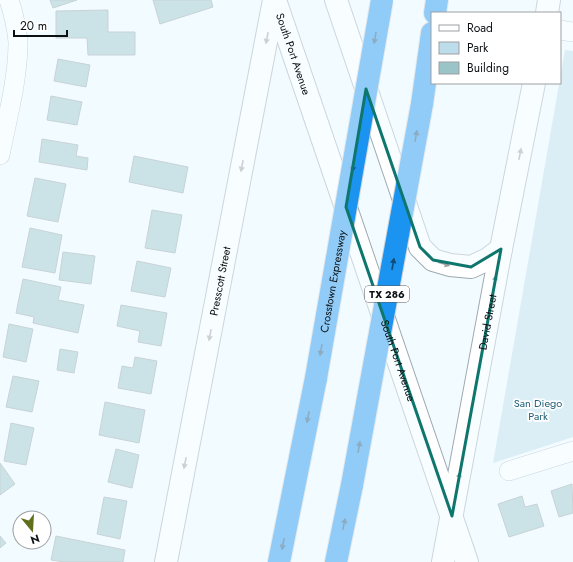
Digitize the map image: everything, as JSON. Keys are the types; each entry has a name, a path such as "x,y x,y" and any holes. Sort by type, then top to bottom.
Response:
{"highway":[{"name":"Crosstown Expressway","path":"279,562 316,378 382,0"},
{"path":"435,12 437,0"},
{"name":"TX 286","path":"336,562 352,485 422,104 431,40"}],"main road":[{"name":"South Port Avenue","path":"275,0 467,562"},
{"name":"Presscott Street","path":"166,562 275,0"},
{"path":"336,0 420,247 433,260 450,266 471,267 488,259 501,249"},
{"path":"547,12 549,0"},
{"name":"David Street","path":"443,562 501,249 534,84"}],"street":[{"path":"0,155 15,78 18,42 9,0"},
{"path":"561,30 573,32"},
{"path":"509,471 573,451"}],"highlighted area":[{"path":"366,89 420,247 433,260 471,267 501,249 452,516 346,207"}],"green space":[{"name":"San Diego Park","path":"565,50 573,51 573,437 493,463 559,84 561,84 561,73"}],"building":[{"path":"50,0 77,0 53,8"},
{"path":"153,0 211,0 213,7 160,24"},
{"path":"108,10 108,32 135,32 135,55 88,55 87,38 56,38 56,11"},
{"path":"58,59 90,65 86,87 54,81"},
{"path":"51,96 82,102 77,125 47,120"},
{"path":"42,139 78,145 76,156 88,158 87,170 39,162"},
{"path":"134,156 188,167 183,193 129,182"},
{"path":"35,178 66,184 58,222 27,216"},
{"path":"152,210 182,215 175,253 145,248"},
{"path":"30,228 62,235 55,273 22,267"},
{"path":"63,252 95,256 91,284 59,280"},
{"path":"137,261 171,268 165,297 131,291"},
{"path":"23,279 61,287 58,300 84,305 78,333 33,323 34,317 16,313"},
{"path":"121,305 167,313 161,346 138,342 140,331 117,326"},
{"path":"9,324 33,329 26,362 3,357"},
{"path":"60,349 78,352 74,373 57,370"},
{"path":"135,357 157,361 151,394 118,388 122,366 133,368"},
{"path":"13,376 39,381 32,412 6,407"},
{"path":"105,402 145,410 139,443 99,435"},
{"path":"11,423 34,428 26,465 4,461"},
{"path":"116,449 139,455 132,488 108,482"},
{"path":"0,463 15,484 0,495"},
{"path":"572,484 573,513 559,517 551,491"},
{"path":"522,496 525,507 537,504 544,526 509,537 498,504"},
{"path":"104,497 127,501 120,539 97,534"},
{"path":"0,536 6,543 0,548"},
{"path":"56,536 125,550 123,562 64,562 51,560"}]}
